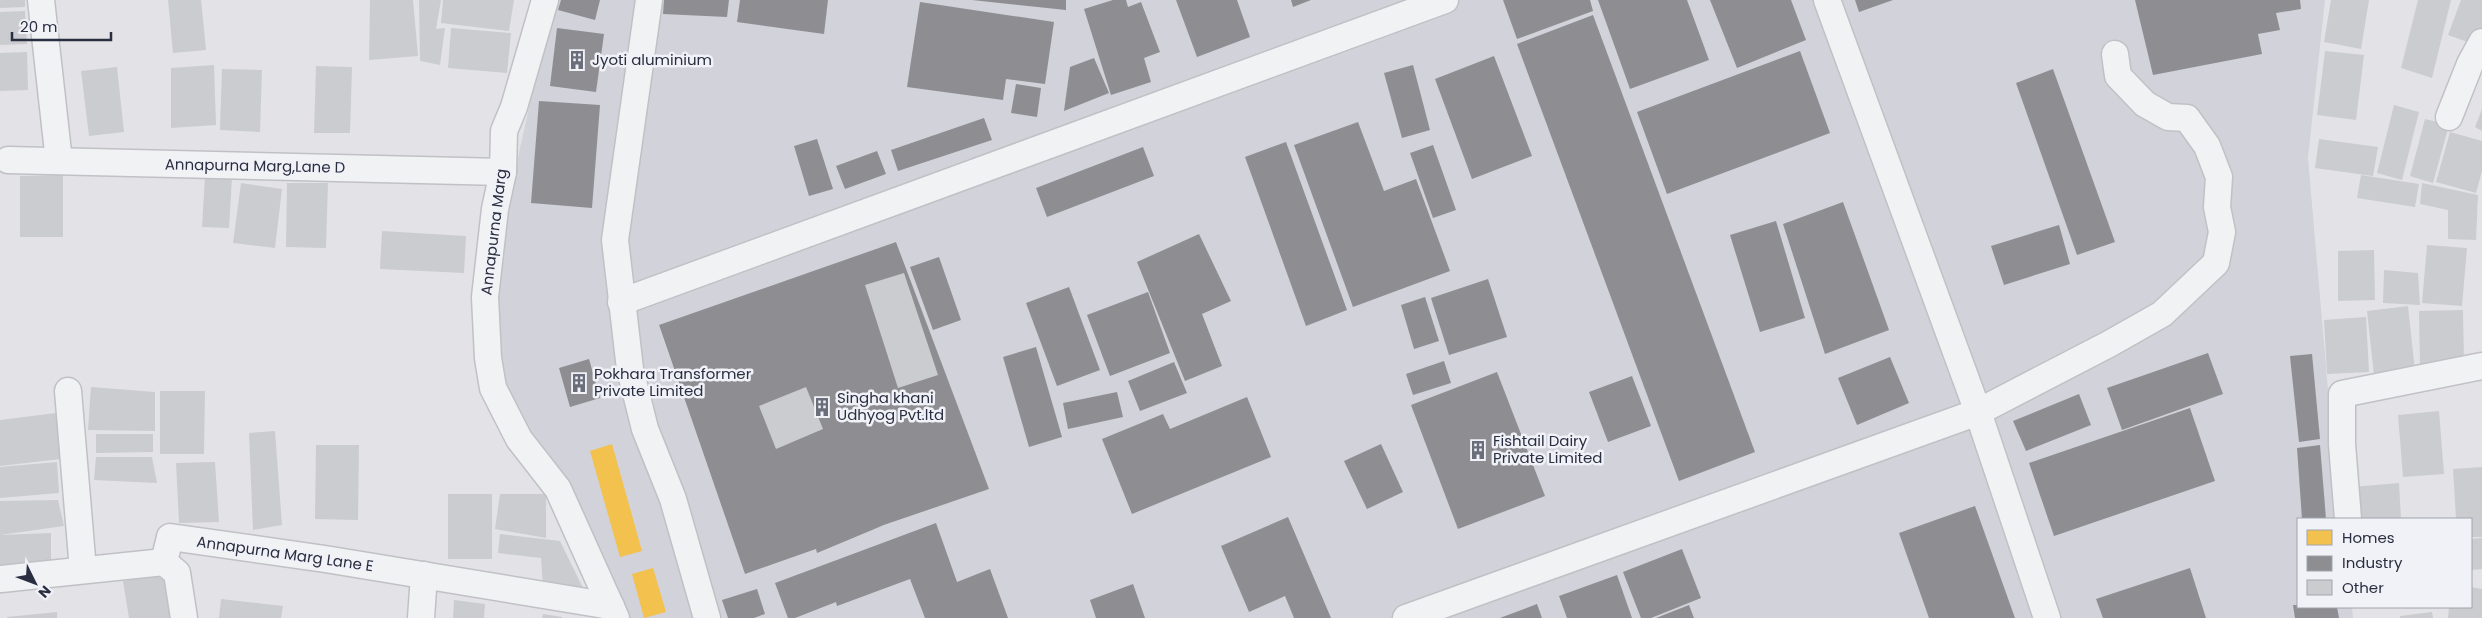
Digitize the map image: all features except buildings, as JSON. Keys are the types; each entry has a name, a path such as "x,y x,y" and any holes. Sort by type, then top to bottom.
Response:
{"street":[{"path":"41,0 59,161"},
{"name":"Annapurna Marg","path":"545,0 514,107 504,131 503,172 495,209 485,297 488,358 493,388 519,439 558,489 614,612"},
{"path":"649,0 615,240 630,369 645,429 673,499 707,618"},
{"path":"621,302 1445,0"},
{"path":"1827,0 1978,412 2047,618"},
{"path":"2449,117 2470,64 2482,42"},
{"path":"1406,618 1978,412 2109,344 2162,314 2216,263 2222,232 2217,207 2219,177 2207,146 2187,118 2168,117 2145,104 2118,76 2115,54"},
{"name":"Annapurna Marg,Lane D","path":"8,160 503,172"},
{"path":"2348,518 2342,444 2342,394 2482,366"},
{"path":"68,392 83,570"},
{"name":"Annapurna Marg Lane E","path":"164,562 170,537 424,575 614,612"},
{"path":"1,579 164,562 177,573 184,618"},
{"path":"421,618 424,575"}],"shaded area":[{"path":"553,0 2325,0 2308,158 2330,413 2342,518 2297,518 2297,608 2352,608 2353,618 626,618 498,384 493,289 506,211","holes":["896,242 988,489 745,574 659,326"]}],"place":[{"name":"Jyoti aluminium","path":"577,60"},
{"name":"Pokhara Transformer Private Limited","path":"579,383"},
{"name":"Singha khani Udhyog Pvt.ltd","path":"822,407"},
{"name":"Fishtail Dairy Private Limited","path":"1478,450"}]}
